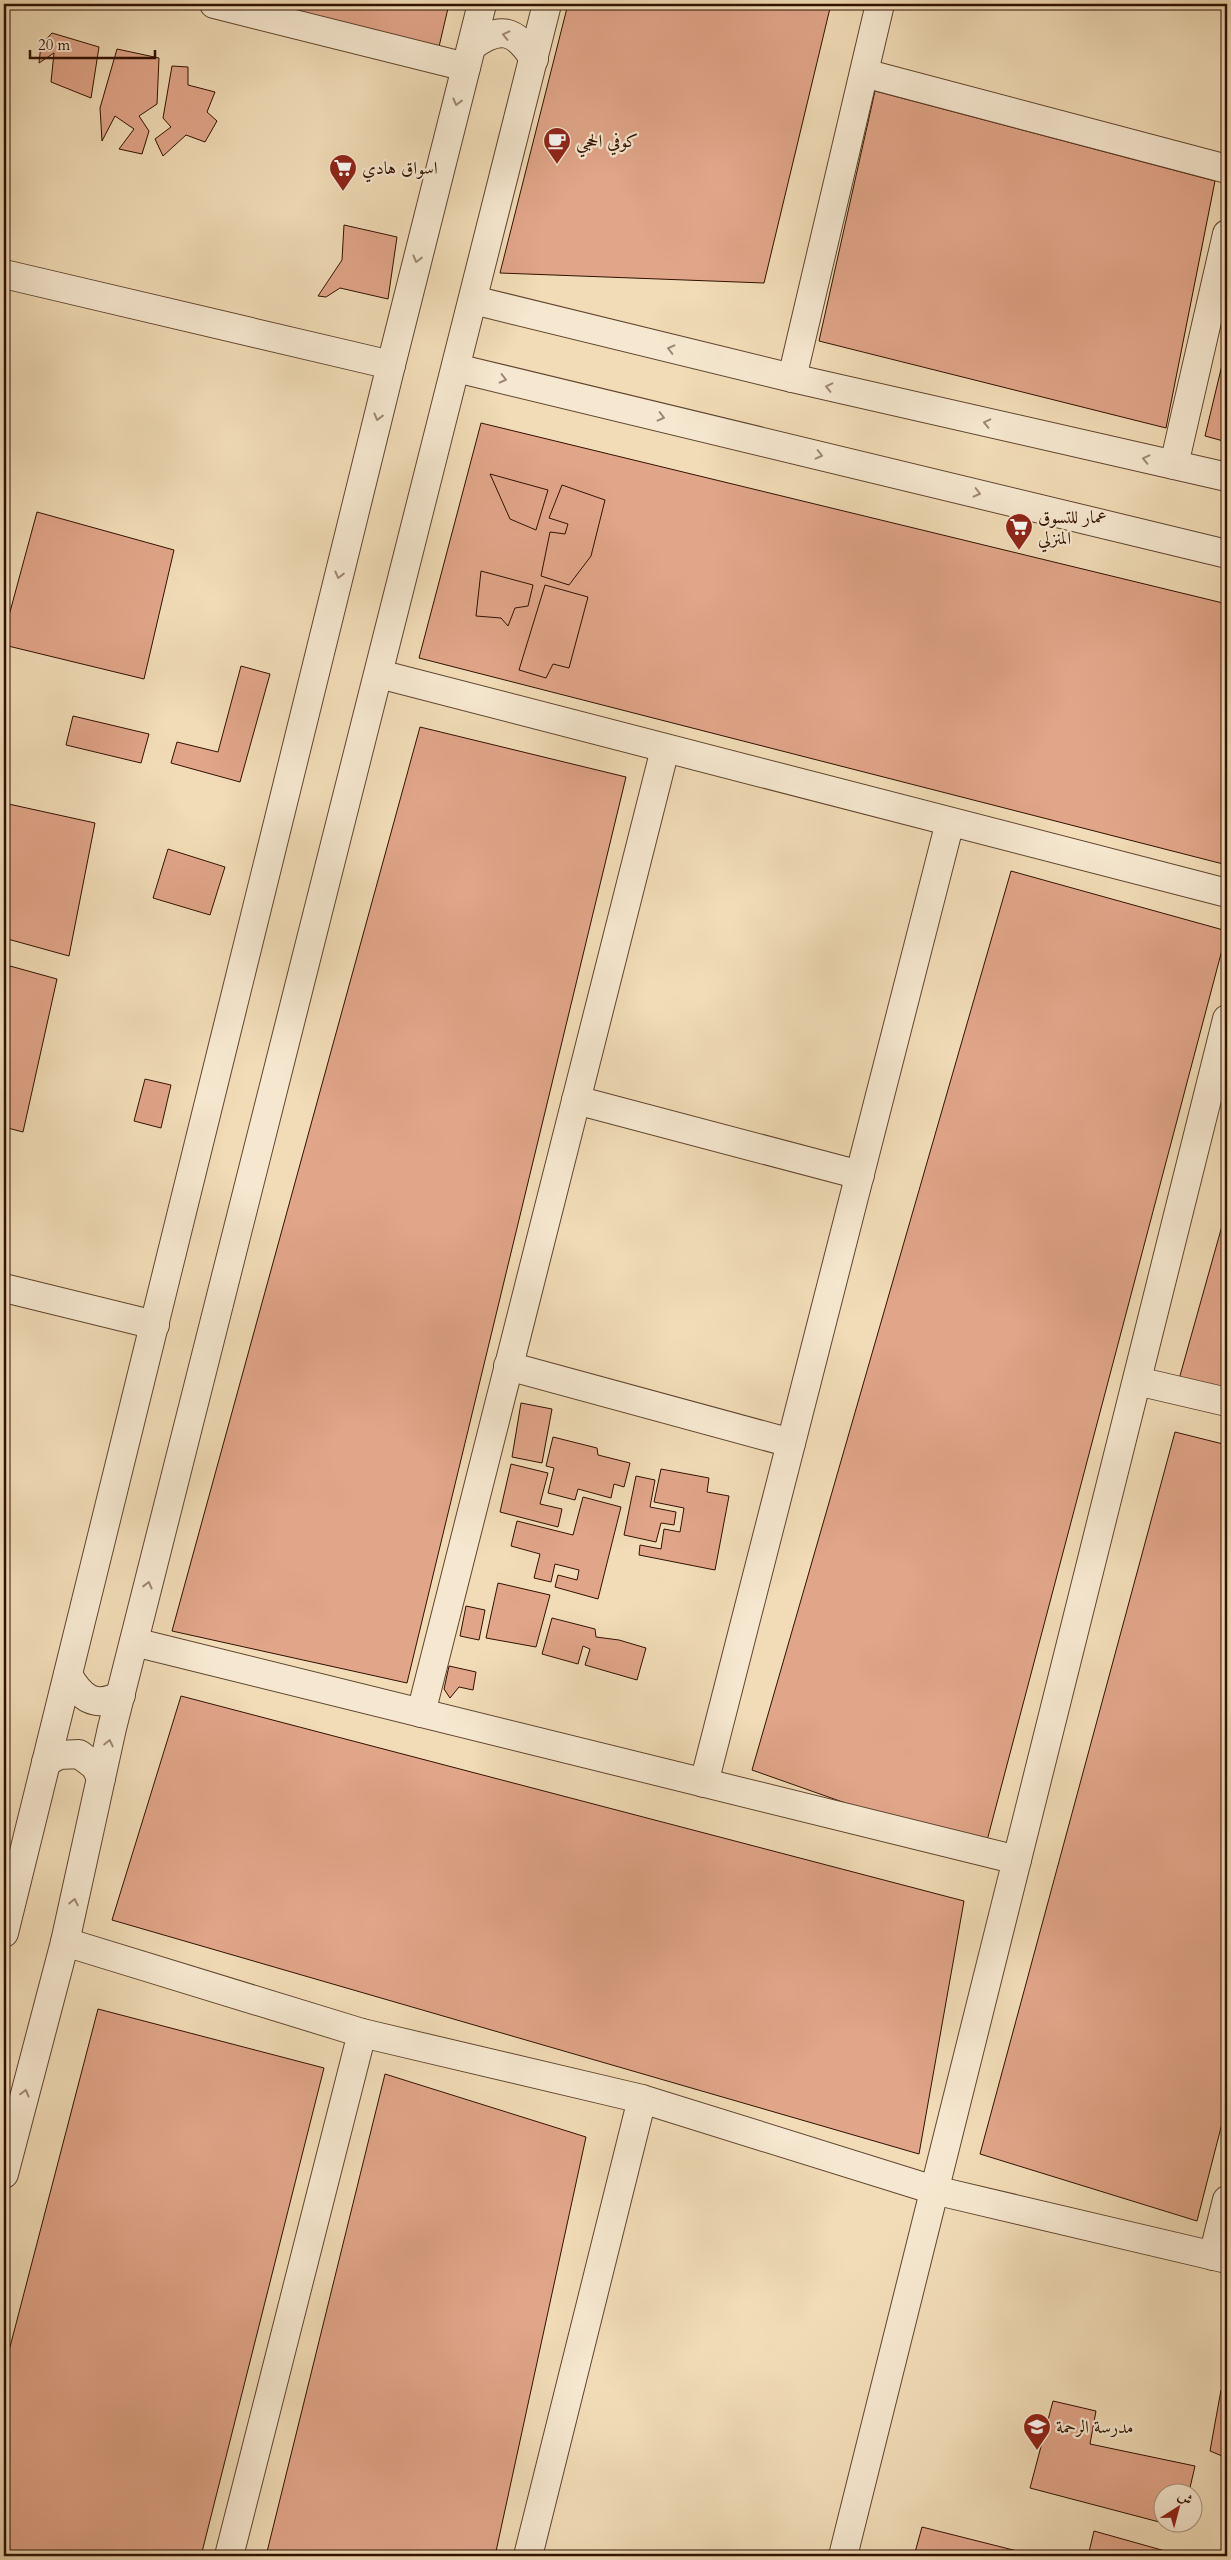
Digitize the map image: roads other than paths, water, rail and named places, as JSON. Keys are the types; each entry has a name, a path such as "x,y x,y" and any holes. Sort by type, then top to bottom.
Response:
{"street":[{"path":"214,4 469,56"},
{"path":"4,1933 9,1893 68,1676 391,365 482,4"},
{"path":"4,2174 65,1942 101,1778 134,1642 380,674 547,4"},
{"path":"792,378 880,4"},
{"path":"469,56 491,34 510,34 520,40 534,59"},
{"path":"864,73 1227,169"},
{"path":"1174,465 1227,234"},
{"path":"4,274 391,365"},
{"path":"474,300 792,378 1227,478"},
{"path":"456,368 1227,554"},
{"path":"380,674 1227,893"},
{"path":"420,1713 665,748"},
{"path":"704,1783 950,822"},
{"path":"843,2556 1227,1019"},
{"path":"576,1100 860,1175"},
{"path":"4,1288 155,1325"},
{"path":"508,1366 791,1444"},
{"path":"1137,1381 1227,1402"},
{"path":"134,1642 1017,1860"},
{"path":"68,1676 79,1692 97,1702 108,1702 121,1695"},
{"path":"46,1762 59,1755 79,1754 94,1766 101,1778"},
{"path":"65,1942 362,2032 642,2099 934,2190 1220,2258 1227,2200"},
{"path":"229,2556 362,2032"},
{"path":"528,2556 642,2099"}],"place":[{"name":"كوفي الحجي","path":"557,165"},
{"name":"اسواق هادي","path":"343,192"},
{"name":"عمار للتسوق المنزلي","path":"1019,551"},
{"name":"مدرسة الرحمة","path":"1037,2451"}]}
